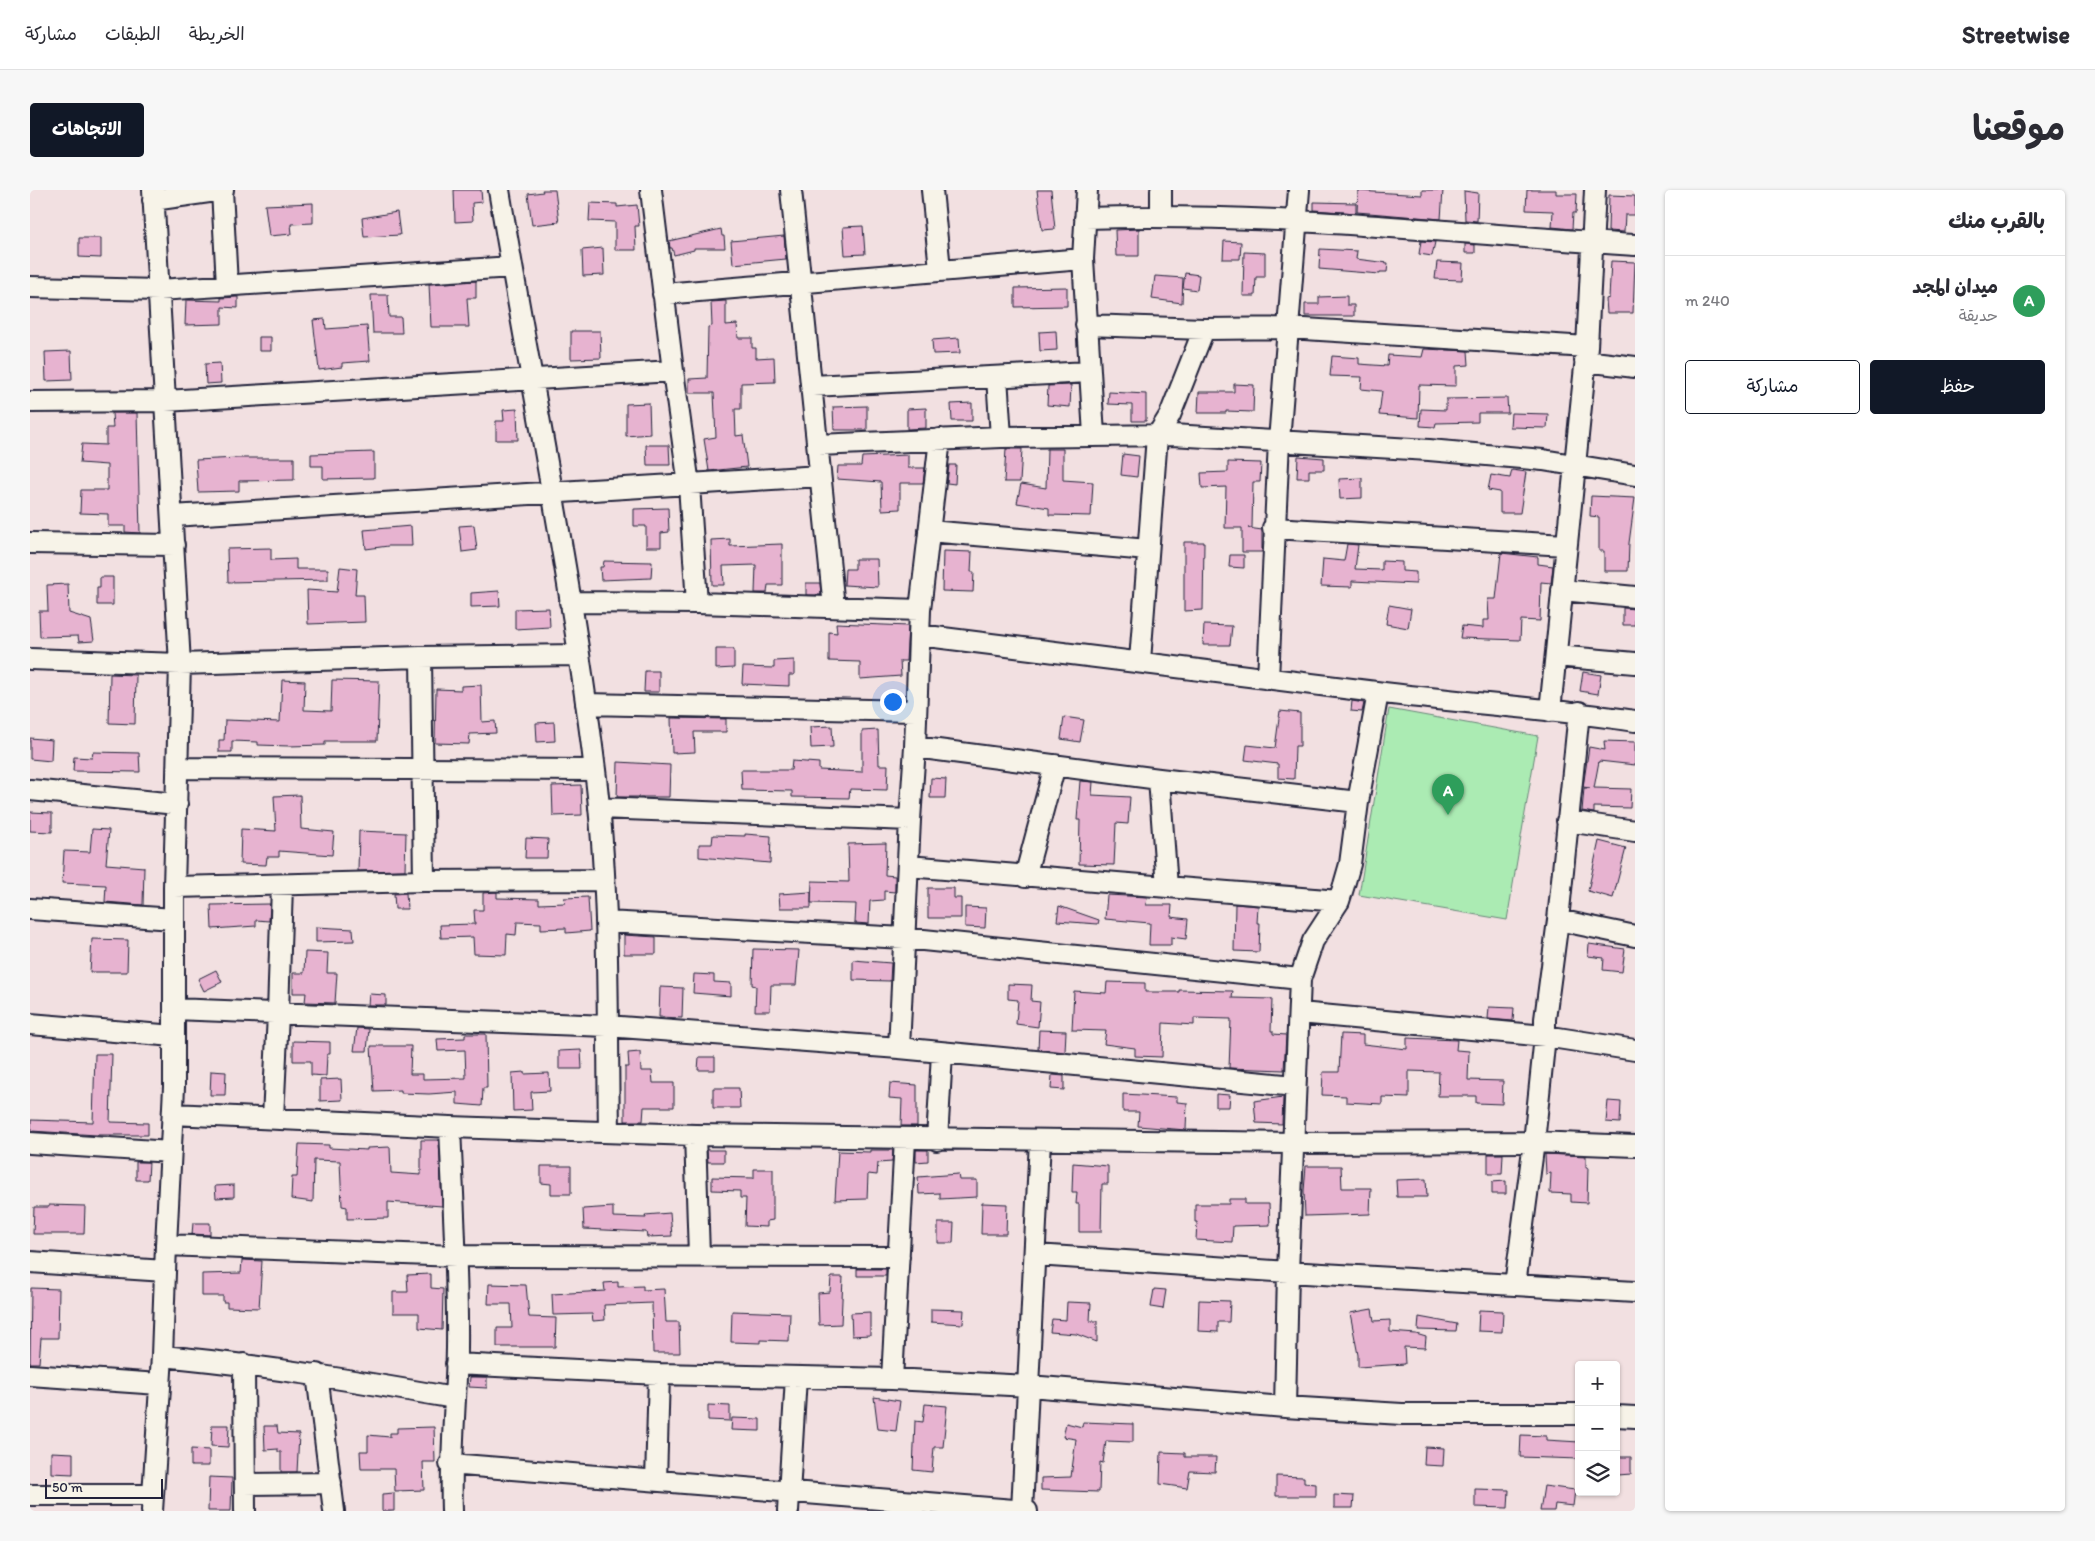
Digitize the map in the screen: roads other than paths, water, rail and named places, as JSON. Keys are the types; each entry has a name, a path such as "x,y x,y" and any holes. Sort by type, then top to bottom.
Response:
{"street":[{"path":"30,1495 153,1503 173,1114 174,887 178,804 180,664 153,195 222,190 228,285"},
{"path":"499,190 552,494 596,770 606,922 609,1132"},
{"path":"651,190 673,371 690,485 696,603"},
{"path":"791,190 834,607"},
{"path":"932,190 940,269"},
{"path":"1087,190 1083,259 1094,435"},
{"path":"1160,215 1161,190"},
{"path":"1268,679 1279,441 1299,190"},
{"path":"1550,711 1586,354 1595,190"},
{"path":"1085,218 1160,215 1297,220 1635,245"},
{"path":"663,294 940,269 1083,259"},
{"path":"30,287 159,290 512,267"},
{"path":"1086,325 1204,329 1289,328 1586,354 1635,367"},
{"path":"1140,661 1158,436 1173,406 1204,329"},
{"path":"30,402 165,401 673,371"},
{"path":"812,386 1089,372"},
{"path":"997,377 1001,438"},
{"path":"818,445 940,439 1094,435 1158,436 1429,450 1574,464 1635,475"},
{"path":"899,1048 915,747 920,610 940,439"},
{"path":"172,516 820,476"},
{"path":"1274,528 1566,545"},
{"path":"929,531 1148,550"},
{"path":"30,543 174,545"},
{"path":"1562,590 1635,597"},
{"path":"570,602 696,603 920,610"},
{"path":"919,635 1140,661 1378,693 1550,711 1579,712 1635,721"},
{"path":"30,659 180,664 421,657 578,655"},
{"path":"1556,656 1635,663"},
{"path":"421,657 424,881"},
{"path":"1285,1407 1292,1143 1300,1012 1300,979 1313,941 1339,901 1350,864 1358,802 1378,693"},
{"path":"586,704 915,711"},
{"path":"1515,1285 1534,1142 1545,1036 1545,1018 1558,920 1579,712"},
{"path":"915,747 1159,779 1358,802"},
{"path":"1024,877 1055,765"},
{"path":"178,768 596,770"},
{"path":"1159,779 1167,887"},
{"path":"30,790 178,804"},
{"path":"599,808 910,820"},
{"path":"1567,821 1635,832"},
{"path":"908,866 1024,877 1339,901"},
{"path":"174,887 424,881 604,880"},
{"path":"273,1118 282,885"},
{"path":"30,909 174,919"},
{"path":"1558,920 1635,936"},
{"path":"606,922 904,938 1300,979"},
{"path":"174,1009 607,1026 899,1048 1296,1086"},
{"path":"1300,1012 1545,1036 1635,1050"},
{"path":"30,1024 174,1036"},
{"path":"937,1140 942,1053"},
{"path":"173,1114 450,1127 905,1140 1292,1143 1534,1142 1635,1146"},
{"path":"450,1127 456,1256 456,1364 450,1464 452,1511"},
{"path":"695,1135 699,1255"},
{"path":"892,1379 905,1140"},
{"path":"1022,1511 1036,1255 1040,1140"},
{"path":"30,1143 171,1152"},
{"path":"166,1245 456,1256 699,1255 899,1257"},
{"path":"1036,1255 1635,1292"},
{"path":"30,1262 165,1271"},
{"path":"162,1356 318,1374 454,1398"},
{"path":"244,1364 245,1511"},
{"path":"456,1364 659,1374 892,1379 1029,1386 1285,1407 1402,1414 1575,1414"},
{"path":"318,1374 334,1511"},
{"path":"656,1481 659,1374"},
{"path":"30,1375 159,1384"},
{"path":"789,1502 796,1377"},
{"path":"1620,1416 1635,1418"},
{"path":"450,1464 656,1481 789,1502 1027,1511"},
{"path":"245,1484 331,1483"}],"place":[{"name":"ميدان المجد","path":"1448,815"}]}
